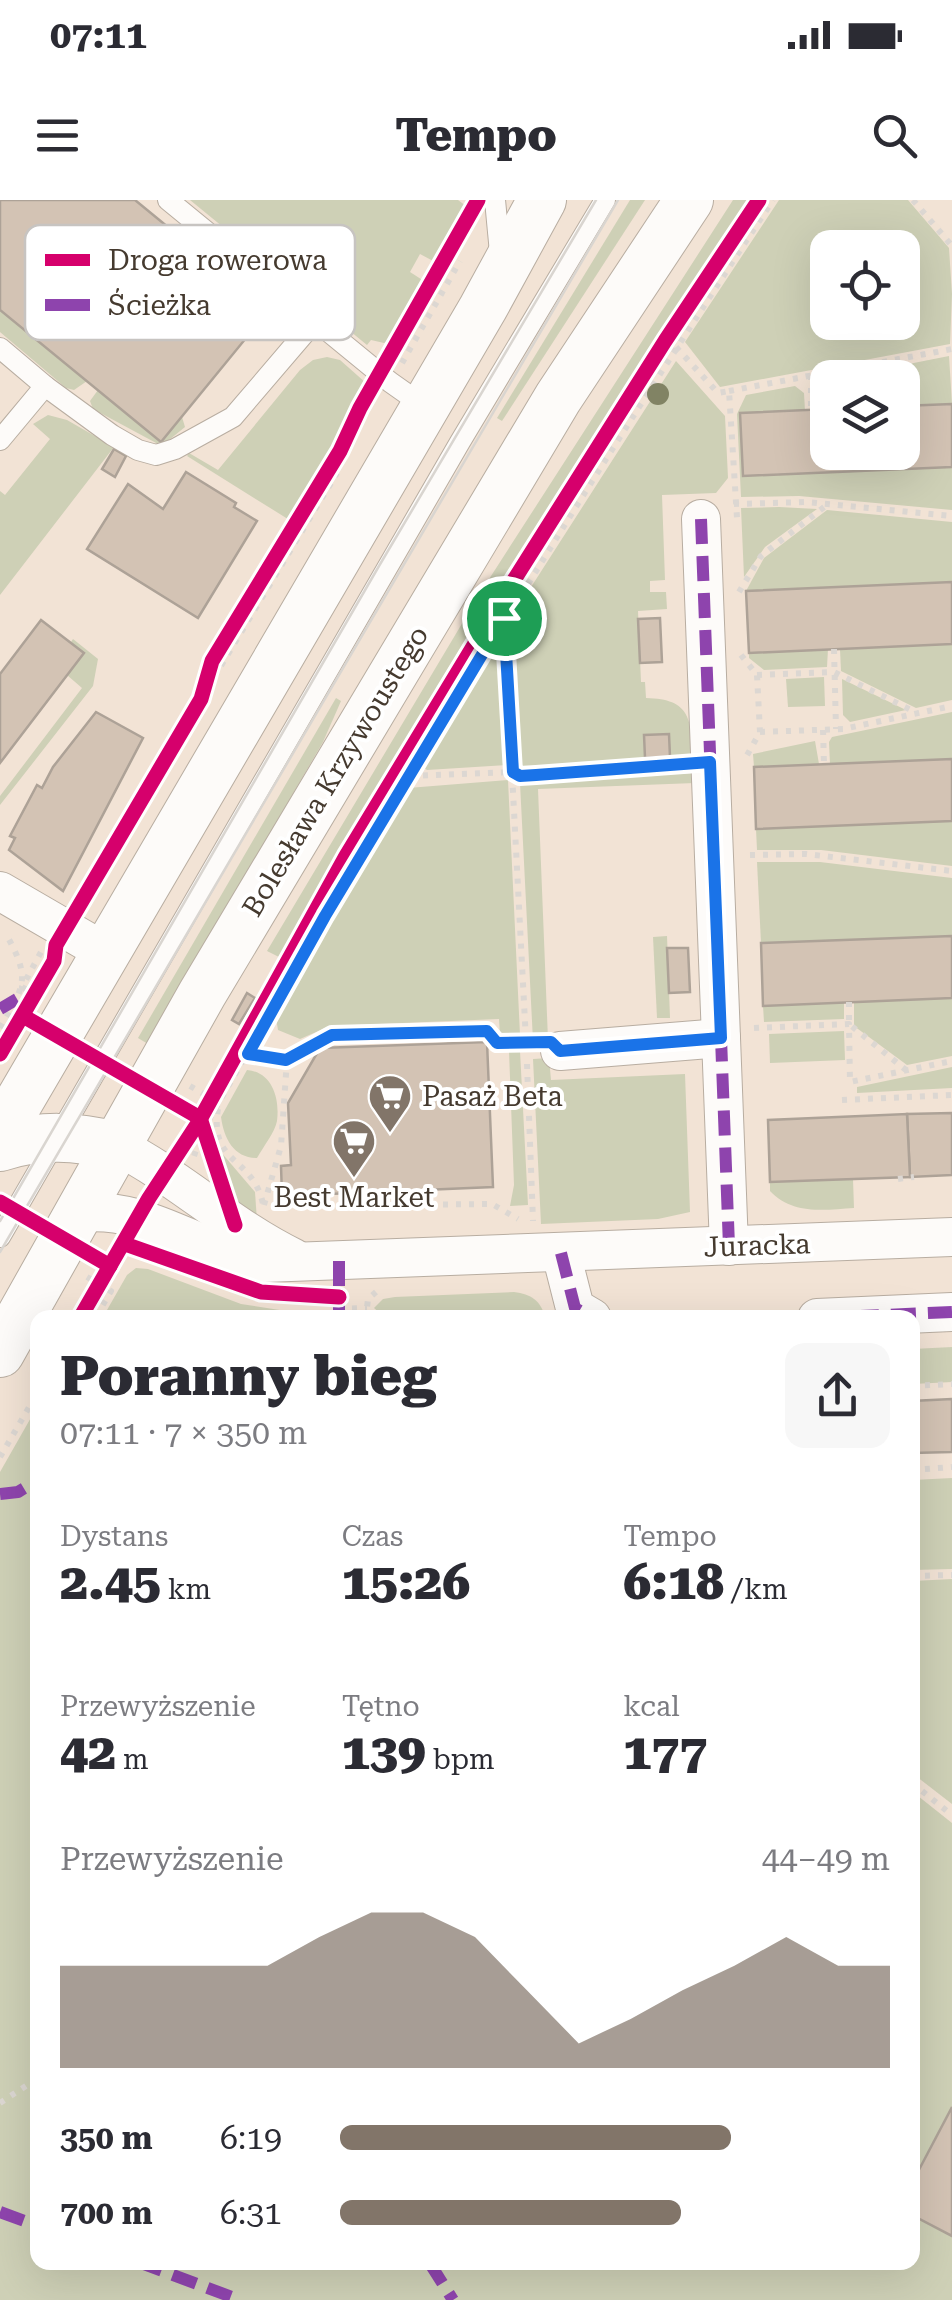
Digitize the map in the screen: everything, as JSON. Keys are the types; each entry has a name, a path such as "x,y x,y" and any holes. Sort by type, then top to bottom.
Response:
{"street":[{"path":"0,1134 131,913 398,387 483,308 542,200"},
{"name":"Bolesława Krzywoustego","path":"39,1310 72,1226 202,994 558,398 690,200"},
{"path":"701,519 728,759 721,1038 729,1246"},
{"path":"0,891 105,952"},
{"path":"543,1046 721,1038"},
{"path":"0,1147 35,1137 117,1146 166,1173 234,1225 300,1261"},
{"name":"Juracka","path":"72,1226 112,1212 137,1216 241,1260 264,1263 952,1237"},
{"path":"562,1253 578,1310"},
{"path":"920,1313 952,1312"},
{"name":"Bolesława Krzywoustego","path":"17,1364 30,1331"}],"lane":[{"path":"168,200 198,225"},
{"path":"0,1238 450,459 605,200"},
{"path":"483,308 500,256 491,207"},
{"path":"0,348 44,386 112,435 156,455 233,416 298,340"},
{"path":"337,340 398,387"},
{"path":"0,440 44,386"}],"path":[{"path":"166,1173 346,856 498,606 759,200"},
{"path":"264,1206 260,1187 218,1142 215,1127 219,1103 325,916 504,618 773,200"},
{"path":"913,200 952,248"},
{"path":"398,387 491,207"},
{"path":"398,387 454,244"},
{"path":"895,360 952,349"},
{"path":"729,391 810,376"},
{"path":"201,699 212,661 342,457"},
{"path":"701,519 737,502 828,504 952,516"},
{"path":"738,594 761,556 828,504"},
{"path":"264,1206 492,1204 533,1227 543,1046 513,772 504,618"},
{"path":"834,649 836,729"},
{"path":"758,675 834,672 918,713"},
{"path":"760,732 836,729 952,706"},
{"path":"824,730 824,764"},
{"path":"409,776 513,772 520,776 728,759"},
{"path":"750,855 806,854 952,871"},
{"path":"0,924 22,964 22,987 4,1035"},
{"path":"4,1035 54,961 56,945"},
{"path":"849,1002 851,1100"},
{"path":"721,1038 729,1030 849,1024 907,1070"},
{"path":"248,1054 286,1060 332,1035 487,1031 497,1043 543,1046"},
{"path":"264,1206 280,1146 286,1060"},
{"path":"850,1082 952,1061"},
{"path":"842,1100 952,1095"},
{"path":"200,1118 216,1169"},
{"path":"898,1180 914,1178"},
{"path":"72,1226 110,1266 85,1310"},
{"path":"99,1310 111,1291"},
{"path":"319,1296 367,1308"},
{"path":"0,1434 17,1364"},
{"path":"920,1386 952,1384"},
{"path":"0,1457 30,1406"},
{"path":"920,1470 952,1468"},
{"path":"920,1576 952,1575"},
{"path":"920,1790 952,1816"},
{"path":"0,2103 30,2083"}],"green space":[{"path":"190,200 458,200 466,206 435,262 420,254 410,272 424,281 391,340 371,340 367,345 355,335 355,225 221,225"},
{"path":"630,200 645,200 502,421 497,418"},
{"path":"733,200 748,200 506,574 281,958 267,951 482,590"},
{"path":"779,200 908,200 949,248 950,344 864,360 810,360 810,370 720,387 685,342"},
{"path":"0,310 25,330 25,340 37,340 87,381 74,390 66,388 0,332"},
{"path":"949,356 952,404 920,405 920,362"},
{"path":"313,360 340,360 366,383 341,441 291,521 187,456 189,453 218,470 300,370"},
{"path":"676,361 725,416 728,478 716,493 662,495 665,580 650,581 650,592 666,592 667,609 638,611 641,682 645,682 646,698 672,702 686,714 693,758 519,768 511,628 517,609"},
{"path":"795,386 804,393 805,411 740,414 743,476 952,467 952,510 799,496 741,497 737,414 746,395"},
{"path":"98,390 182,417 185,427 164,444 158,444 93,409 90,401"},
{"path":"48,415 67,420 114,447 0,595 0,491 5,495 50,439 33,424"},
{"path":"741,508 817,509 765,547 744,577"},
{"path":"827,510 952,522 952,582 746,591 764,558"},
{"path":"73,639 98,659 93,686 0,805 0,796 82,688 67,675 84,653 71,642"},
{"path":"952,644 952,700 916,708 841,671 840,649"},
{"path":"498,647 507,765 427,770 423,762 491,649"},
{"path":"828,649 827,667 764,670 749,658 749,653"},
{"path":"824,677 825,706 788,707 786,679"},
{"path":"842,679 906,710 850,722 843,715"},
{"path":"336,698 341,701 323,742 148,1044 138,1038"},
{"path":"952,712 952,759 830,764 832,737"},
{"path":"815,741 819,764 754,767 753,754"},
{"path":"694,773 695,783 538,789 548,1040 533,1041 520,783"},
{"path":"508,780 520,1035 500,1035 499,1019 330,1026 300,1039 278,1030 276,1018 408,788"},
{"path":"952,821 952,866 821,850 757,850 756,829"},
{"path":"757,862 820,862 952,878 952,936 761,943"},
{"path":"667,936 670,1018 657,1018 653,937"},
{"path":"952,998 952,1056 907,1065 854,1026 854,1002"},
{"path":"844,1002 844,1019 764,1022 763,1006"},
{"path":"844,1031 845,1060 770,1063 769,1034"},
{"path":"509,1051 520,1051 528,1205 510,1206 514,1185"},
{"path":"549,1058 551,1080 685,1074 690,1212 658,1219 541,1224 533,1059"},
{"path":"952,1067 952,1088 857,1093 857,1087"},
{"path":"247,1070 268,1081 278,1112 276,1125 257,1158 242,1155 231,1146 221,1117"},
{"path":"220,1151 255,1192 257,1221 237,1204 214,1152"},
{"path":"853,1179 854,1208 799,1207 770,1191 770,1182"},
{"path":"136,1268 148,1269 241,1304 280,1310 107,1310 127,1275"},
{"path":"514,1292 534,1299 542,1310 374,1308 383,1299"},
{"path":"952,1347 952,1382 920,1384 920,1349"},
{"path":"30,1419 30,2270 920,2270 920,1798 952,1823 952,2300 0,2300 0,1472"},
{"path":"952,1478 952,1569 920,1570 920,1480"},
{"path":"952,1579 952,1804 920,1779 920,1581"}],"building":[{"path":"0,200 135,200 165,225 25,225 25,330 0,310"},
{"path":"37,340 244,340 161,442"},
{"path":"952,404 952,467 920,468 920,405"},
{"path":"810,410 810,470 882,470 743,476 740,413"},
{"path":"114,449 126,456 115,477 102,469"},
{"path":"186,472 257,521 198,618 87,549 128,484 163,509"},
{"path":"952,582 952,644 749,653 746,591"},
{"path":"660,618 662,662 640,663 638,619"},
{"path":"41,620 84,653 0,763 0,674"},
{"path":"96,712 143,738 63,891 9,850 15,838 10,836 37,785 42,788 53,767"},
{"path":"669,734 670,757 645,758 644,735"},
{"path":"952,759 952,821 756,829 754,767"},
{"path":"952,936 952,998 763,1006 761,943"},
{"path":"667,948 688,948 690,992 669,993"},
{"path":"247,993 255,998 239,1024 232,1020"},
{"name":"Pasaż Beta","path":"487,1042 493,1187 282,1196 281,1166 291,1165 288,1103 320,1048"},
{"path":"952,1113 952,1175 910,1177 907,1114"},
{"path":"907,1114 910,1177 770,1182 768,1120"},
{"path":"952,1399 952,1452 920,1453 920,1401"},
{"path":"952,2107 952,2236 920,2219 920,2168"}],"tram line":[{"path":"0,1221 596,200"},
{"path":"0,1252 618,200"}],"marked path":[{"path":"701,519 729,1246"},
{"path":"0,1009 17,999"},
{"path":"560,1051 721,1038"},
{"path":"561,1253 578,1310"},
{"path":"339,1261 339,1310"},
{"path":"920,1313 952,1312"},
{"path":"0,1494 18,1492 30,1485"},
{"path":"0,2212 30,2223"},
{"path":"159,2270 240,2300"},
{"path":"434,2270 453,2300"}],"cycle path":[{"path":"0,1054 54,961 56,945 201,699 212,661 340,451 360,408 478,200"},
{"path":"85,1310 149,1198 198,1123 346,856 507,591 759,200"},
{"path":"23,1016 200,1118 235,1225"},
{"path":"0,1202 110,1266"},
{"path":"125,1244 261,1292 339,1297"}],"place":[{"name":"Pasaż Beta","path":"390,1134"},
{"name":"Best Market","path":"354,1179"}],"route":[{"path":"504,618 513,772 520,776 710,762 721,1038 560,1051 551,1042 497,1043 487,1031 332,1035 286,1060 248,1054 325,916 504,618"}]}
